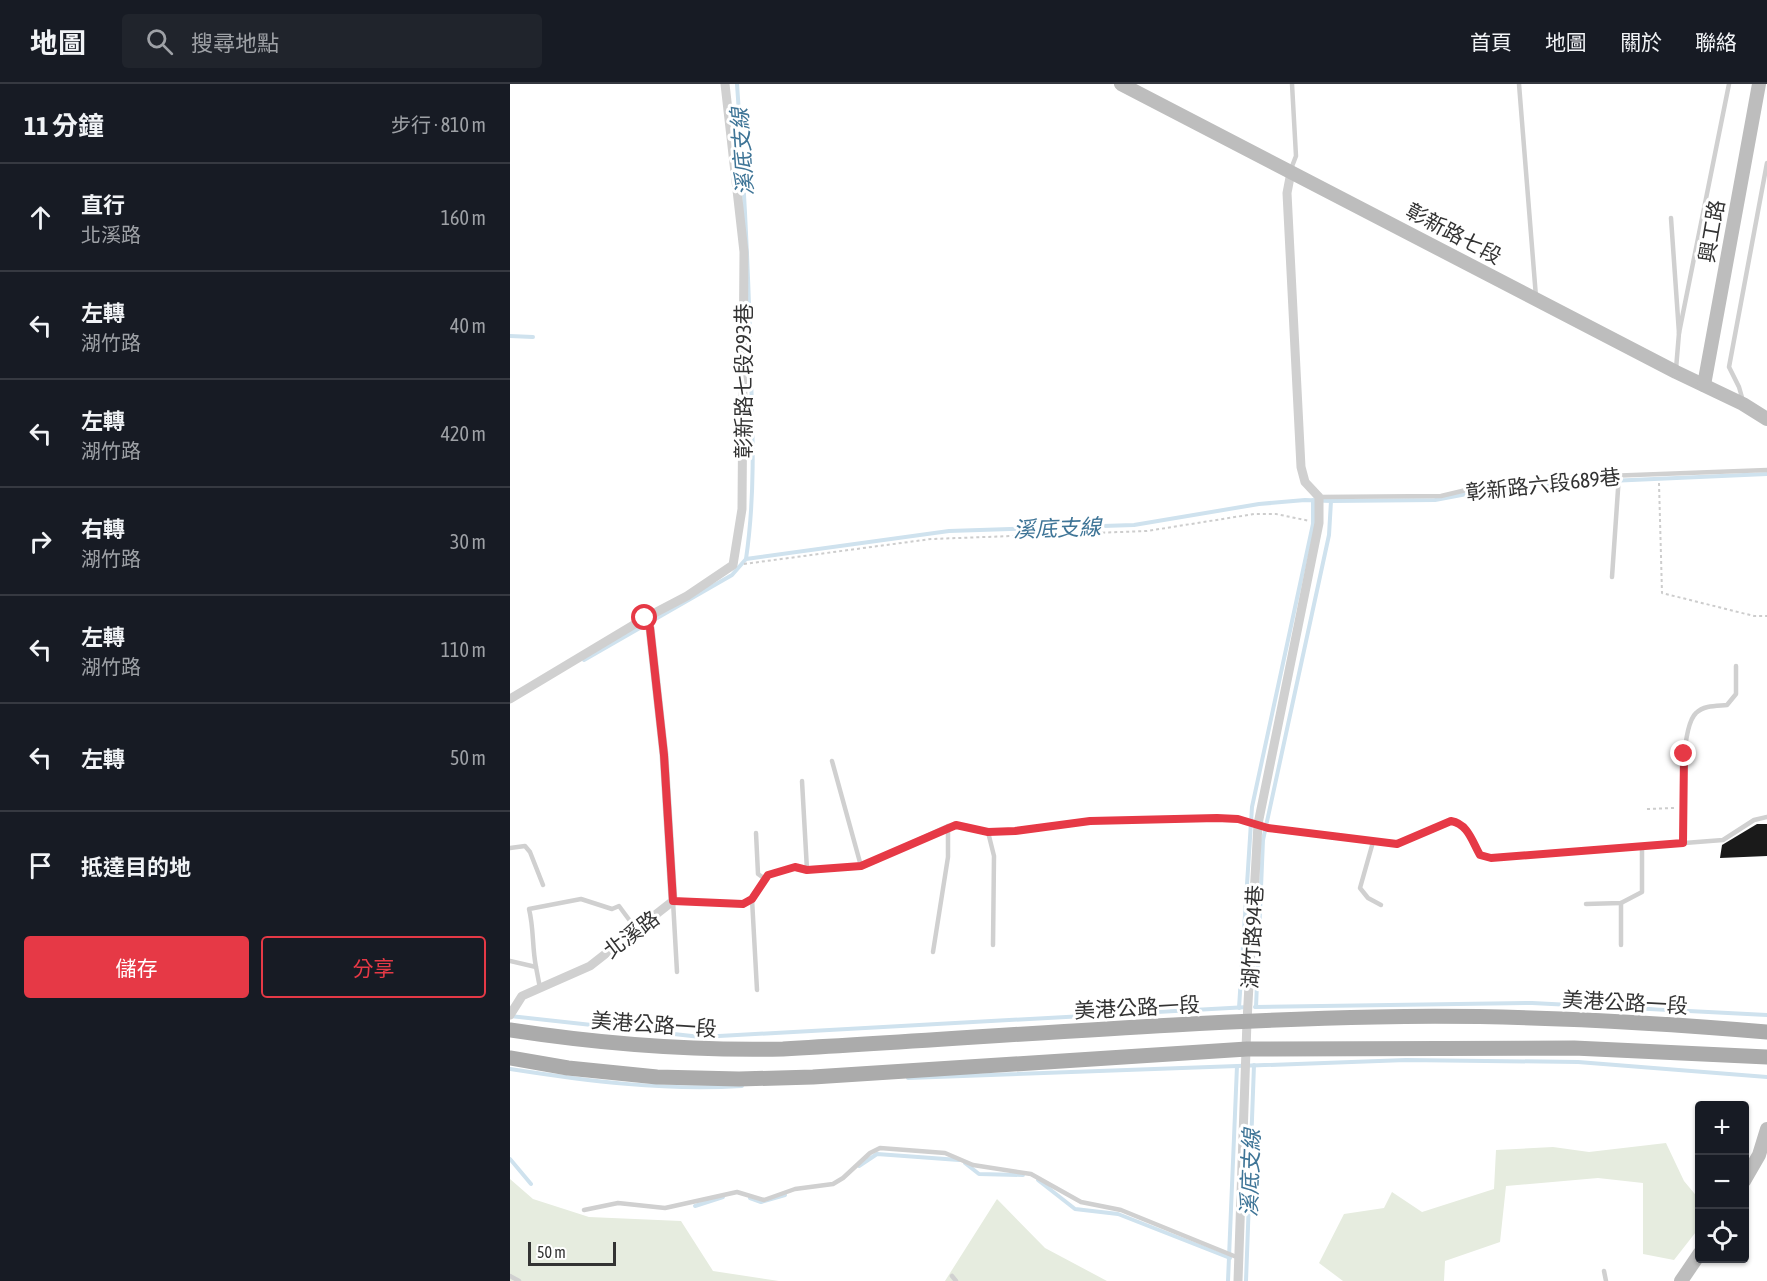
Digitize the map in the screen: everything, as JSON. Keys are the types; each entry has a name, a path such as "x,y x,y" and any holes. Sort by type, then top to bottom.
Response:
{"main road":[{"name":"美港公路一段","path":"510,1030 629,1045 714,1050 783,1049 1247,1021 1378,1017 1499,1017 1767,1032"},
{"path":"510,1058 568,1068 657,1077 739,1079 1247,1049 1574,1048 1767,1057"}],"street":[{"name":"彰新路七段293巷","path":"725,84 744,252 742,509 733,565"},
{"name":"彰新路七段","path":"1121,84 1536,300 1743,404 1767,419"},
{"name":"興工路","path":"1704,385 1759,84"},
{"path":"1291,172 1287,193 1301,468 1305,482 1319,498"},
{"name":"湖竹路94巷","path":"1238,1281 1247,1021 1258,824 1319,523 1319,498"},
{"path":"510,699 645,618 687,596 733,565"},
{"name":"北溪路","path":"510,1015 522,996 590,966 673,901 664,755 650,628 645,618"},
{"path":"1749,1172 1759,1155 1767,1129"},
{"path":"1681,1281 1695,1261"}],"lane":[{"path":"1291,172 1296,156 1292,84"},
{"path":"1519,84 1536,300"},
{"path":"1676,372 1679,333 1729,84"},
{"path":"1743,404 1739,387 1729,368 1767,163"},
{"path":"1671,218 1679,333"},
{"name":"彰新路六段689巷","path":"1319,498 1441,496 1483,486 1619,475 1767,470"},
{"path":"1612,577 1619,475"},
{"path":"1683,843 1684,754 1694,715 1702,708 1727,705 1736,694 1736,666"},
{"path":"832,761 861,866"},
{"path":"802,781 807,870"},
{"path":"677,972 673,901 743,904 752,899 768,875 795,867 807,870 861,866 948,826 967,826 988,832 1054,827 1090,821 1238,819 1258,824 1397,844 1451,821 1460,823 1466,828 1480,855 1491,858 1723,840 1754,820 1767,817"},
{"path":"933,952 948,858 948,826"},
{"path":"988,832 994,856 993,945"},
{"path":"756,833 758,874 765,879"},
{"path":"1373,842 1360,888 1368,898 1381,905"},
{"path":"510,848 525,846 530,852 543,885"},
{"path":"1586,904 1621,903 1642,892 1642,846"},
{"path":"540,988 531,946 534,928 529,909 581,899 612,909 619,906 637,930"},
{"path":"752,899 757,990"},
{"path":"1621,903 1621,945"},
{"path":"510,961 536,967"},
{"path":"584,1210 618,1203 665,1208 737,1192 764,1200 795,1189 833,1184 843,1178 870,1153 880,1148 912,1150 945,1153 973,1166 1031,1174 1081,1202 1121,1210 1239,1258"},
{"path":"1604,1271 1606,1281"},
{"path":"510,1276 519,1281"}],"path":[{"path":"1659,474 1662,593 1754,616 1767,616"},
{"path":"733,565 932,539 1147,531 1254,514 1276,514 1319,523"},
{"path":"1647,809 1684,807"}],"shaded area":[{"path":"1666,1143 1684,1181 1695,1194 1695,1233 1674,1260 1643,1254 1643,1183 1598,1178 1506,1186 1500,1242 1445,1261 1444,1281 1343,1281 1319,1263 1344,1214 1384,1208 1392,1192 1422,1212 1494,1189 1496,1150 1553,1147 1589,1152"},
{"path":"510,1179 533,1199 589,1217 681,1221 713,1271 779,1281 510,1281"},
{"path":"997,1199 1045,1248 1107,1281 945,1281"}],"building":[{"path":"1757,824 1767,824 1767,856 1720,858 1722,845"}],"waterway":[{"name":"溪底支線","path":"737,84 748,266 753,468 746,559 949,531 1134,525 1259,504 1305,500 1331,501 1329,535 1263,840 1256,1007"},
{"path":"510,336 533,337"},
{"path":"1331,501 1435,500 1488,490 1564,483 1767,474"},
{"path":"1239,1008 1252,807 1313,524 1313,500"},
{"path":"584,660 732,575 746,559"},
{"path":"1255,1007 1532,1003 1767,1015"},
{"path":"510,1016 701,1037 1248,1007"},
{"path":"908,1078 1406,1060 1578,1062 1767,1077"},
{"name":"溪底支線","path":"1246,1281 1254,1065"},
{"path":"1228,1281 1237,1066"},
{"path":"510,1069 626,1084 684,1087 742,1086"},
{"path":"859,1166 877,1154 959,1160"},
{"path":"510,1159 531,1184"},
{"path":"965,1163 979,1174 1023,1175"},
{"path":"1038,1180 1075,1209 1118,1214 1230,1258"},
{"path":"750,1198 761,1202 785,1195"},
{"path":"695,1206 723,1197"}],"route":[{"path":"645,618 650,628 664,755 674,879 673,901 743,904 752,899 768,875 795,867 807,870 861,866 948,826 956,825 988,832 1064,826 1090,821 1217,818 1238,819 1268,828 1397,844 1451,821 1460,823 1466,828 1480,855 1491,858 1683,843 1684,754"}]}
